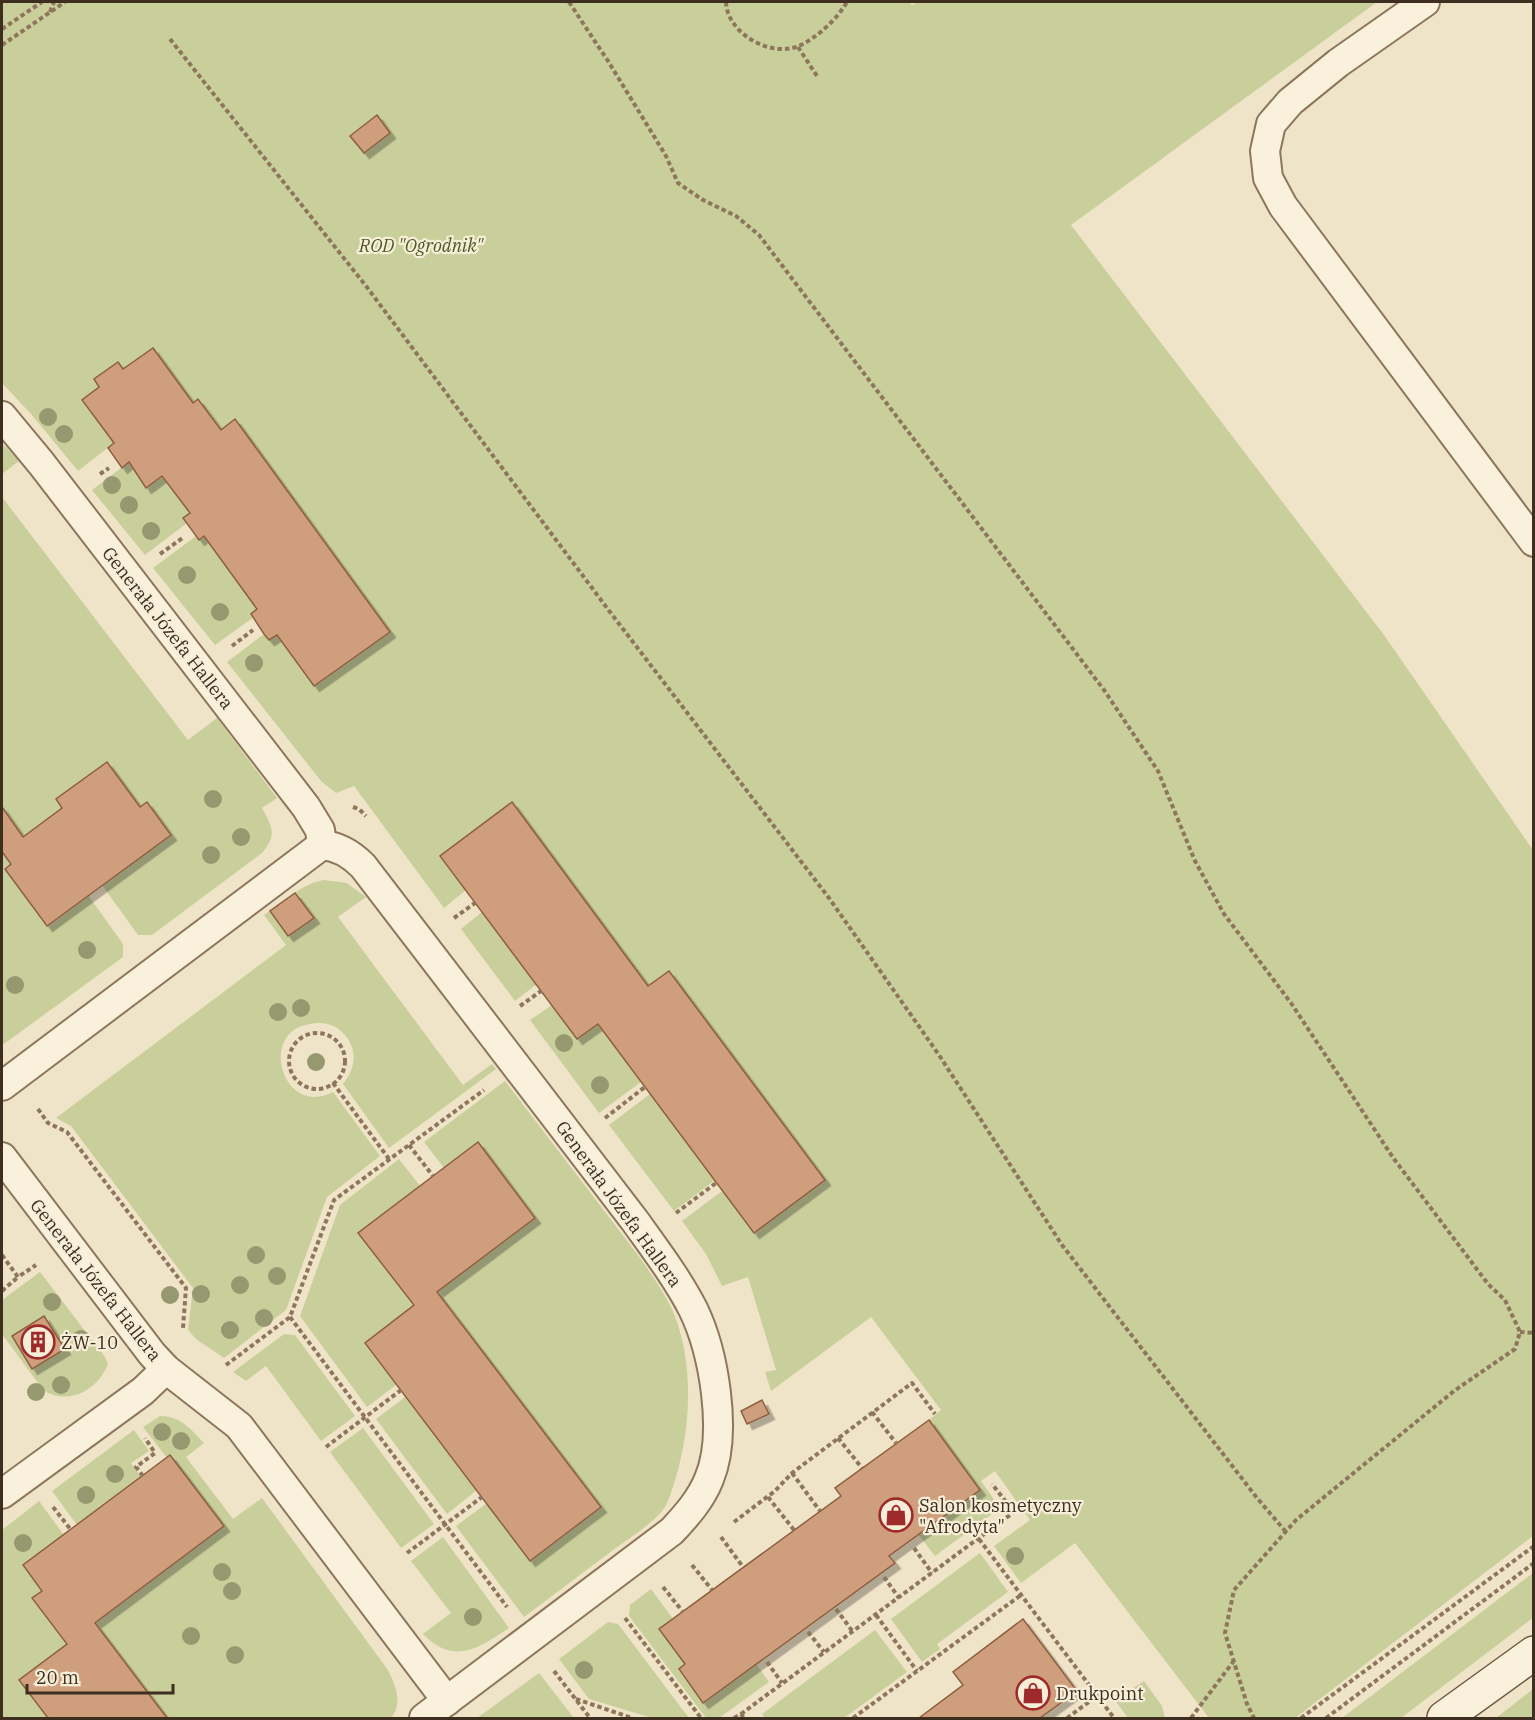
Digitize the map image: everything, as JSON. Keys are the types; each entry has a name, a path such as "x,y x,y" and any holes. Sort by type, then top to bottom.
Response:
{"street":[{"path":"1444,1719 1533,1653"}],"lane":[{"path":"1425,2 1338,63 1290,102 1272,124 1265,151 1268,178 1283,206 1533,542"},
{"name":"Generała Józefa Hallera","path":"2,416 306,807 320,830 322,845 341,850 354,857 363,866 635,1221 672,1272 693,1310 714,1371 717,1447 709,1479 700,1498 687,1515 672,1531 424,1719"},
{"path":"8,1082 322,845"},
{"name":"Generała Józefa Hallera","path":"2,1157 126,1322 166,1369 239,1426 447,1701"},
{"path":"2,1494 143,1390 166,1369"}],"path":[{"path":"2,29 42,2"},
{"path":"50,12 54,2"},
{"path":"2,45 65,2"},
{"path":"569,2 666,156 678,183 703,200 736,216 759,235 1104,690 1158,771 1195,861 1224,914 1291,1004 1394,1159 1488,1284 1505,1300 1520,1332 1515,1349 1445,1398 1296,1520 1234,1590 1225,1633 1254,1719"},
{"path":"726,2 726,9 733,25 747,38 766,46 784,49 798,47 816,36 847,2"},
{"path":"170,39 366,286 610,612 829,898 939,1055 1062,1245 1257,1498 1286,1532"},
{"path":"798,47 817,76"},
{"path":"152,560 184,537"},
{"path":"448,922 475,903"},
{"path":"514,1010 541,991"},
{"path":"315,1033 334,1038 341,1046 344,1066 341,1076 333,1083 324,1088 314,1089 304,1086 296,1079 289,1061 291,1050 296,1041 304,1035 315,1033"},
{"path":"218,1363 224,1367 290,1317 334,1200 517,1066"},
{"path":"8,1082 48,1123 67,1132 186,1288 182,1333"},
{"path":"333,1083 389,1159"},
{"path":"598,1122 645,1087"},
{"path":"409,1145 432,1176"},
{"path":"671,1217 716,1183"},
{"path":"2,1290 18,1277"},
{"path":"290,1317 590,1719"},
{"path":"1520,1332 1533,1333"},
{"path":"727,1527 768,1497 792,1473 912,1383 935,1414"},
{"path":"326,1446 400,1390"},
{"path":"872,1412 896,1443"},
{"path":"838,1438 862,1468"},
{"path":"143,1476 136,1467 155,1453 147,1441"},
{"path":"792,1473 820,1511"},
{"path":"734,1719 1014,1512 992,1484"},
{"path":"407,1553 482,1497"},
{"path":"768,1497 794,1530"},
{"path":"46,1500 71,1530"},
{"path":"718,1533 743,1568"},
{"path":"979,1539 1114,1719"},
{"path":"1301,1719 1533,1546"},
{"path":"914,1548 932,1573"},
{"path":"686,1557 712,1590"},
{"path":"1326,1719 1533,1563"},
{"path":"884,1577 899,1598"},
{"path":"656,1579 683,1612"},
{"path":"853,1719 1021,1594"},
{"path":"836,1609 853,1632"},
{"path":"876,1614 917,1671"},
{"path":"624,1616 700,1719"},
{"path":"808,1632 824,1652"},
{"path":"767,1662 782,1683"},
{"path":"1191,1719 1233,1662"},
{"path":"1067,1719 1098,1696"},
{"path":"575,1699 632,1719"},
{"path":"741,1714 744,1719"}],"green space":[{"name":"ROD \"Ogrodnik\"","path":"2,2 909,2 912,5 918,2 1377,2 1071,225 1384,635 1533,850 1533,1536 1295,1718 1209,1718 1075,1543 1021,1583 994,1546 1030,1520 995,1471 981,1481 1000,1508 935,1556 918,1534 980,1489 929,1420 941,1410 871,1317 771,1391 765,1372 776,1370 748,1277 722,1286 706,1254 682,1221 722,1191 754,1233 825,1180 669,971 648,986 512,802 440,856 466,890 444,908 354,786 336,793 321,781 227,662 264,634 269,640 277,635 314,686 389,632 235,419 221,430 199,399 193,403 153,348 123,369 118,363 94,379 99,387 82,400 114,443 78,471 2,383"},
{"path":"2,443 19,461 2,474"},
{"path":"129,462 146,488 162,476 190,513 183,518 187,523 145,555 92,490"},
{"path":"2,497 188,740 217,718 277,798 262,808 272,831 270,841 262,853 152,935 138,935 102,885 171,834 147,803 140,807 107,762 56,799 62,808 23,837 2,807"},
{"path":"196,536 199,540 204,536 257,609 251,614 254,617 215,645 153,568"},
{"path":"2,854 11,864 5,869 46,926 88,895 123,944 123,957 2,1044"},
{"path":"324,880 347,883 366,897 338,917 463,1085 492,1064 496,1069 389,1148 343,1084 351,1070 354,1055 344,1034 334,1026 320,1023 294,1030 284,1042 281,1056 283,1071 290,1084 301,1093 315,1097 333,1092 380,1156 327,1197 286,1310 224,1358 196,1339 188,1330 193,1288 71,1126 56,1118 286,945 264,915 300,889"},
{"path":"482,912 537,984 515,1001 461,929"},
{"path":"552,1005 577,1039 598,1024 641,1082 599,1113 530,1020"},
{"path":"505,1081 641,1259 663,1293 674,1314 685,1353 688,1395 681,1457 665,1507 655,1519 524,1617 456,1526 487,1503 530,1560 601,1507 437,1292 534,1218 444,1168 424,1142"},
{"path":"650,1094 715,1180 674,1211 609,1125"},
{"path":"399,1159 420,1186 359,1233 414,1305 365,1343 396,1385 367,1407 300,1316 340,1205"},
{"path":"40,1272 108,1364 97,1382 72,1396 53,1395 43,1390 2,1334 2,1300"},
{"path":"284,1334 295,1335 355,1416 321,1441 266,1366 246,1381 233,1372"},
{"path":"405,1397 477,1490 447,1514 376,1419"},
{"path":"160,1416 179,1421 190,1428 204,1443 186,1457 233,1519 262,1498 388,1670 397,1694 397,1706 391,1718 167,1718 95,1623 224,1526 171,1456 167,1458 143,1427"},
{"path":"363,1428 434,1524 401,1548 330,1452"},
{"path":"134,1430 149,1451 131,1463 141,1477 77,1525 52,1491"},
{"path":"39,1501 64,1535 42,1591 32,1599 67,1644 19,1680 48,1718 2,1718 2,1530"},
{"path":"443,1537 509,1628 487,1642 466,1650 445,1649 434,1644 423,1634 451,1613 411,1561"},
{"path":"980,1553 1008,1592 937,1644 940,1649 922,1662 891,1619"},
{"path":"1533,1573 1533,1618 1401,1718 1342,1718"},
{"path":"651,1589 673,1619 660,1629 685,1664 679,1670 703,1703 756,1664 769,1682 719,1718 706,1718 629,1616 630,1605"},
{"path":"608,1622 618,1624 689,1718 652,1718 589,1699 559,1659"},
{"path":"875,1630 907,1672 844,1718 765,1718 762,1714"},
{"path":"539,1673 574,1718 477,1718"},
{"path":"1144,1681 1162,1706 1165,1718 1128,1718 1115,1700"},
{"path":"1533,1689 1533,1718 1496,1718"}],"building":[{"path":"377,115 390,133 364,153 350,136"},
{"path":"153,348 193,403 198,399 221,430 235,419 390,632 314,686 277,635 269,640 264,634 251,614 257,609 204,536 199,540 183,518 190,513 162,476 146,488 129,462 122,468 108,448 114,443 82,400 99,387 94,379 118,362 123,369"},
{"path":"107,762 140,807 147,802 171,835 47,926 5,869 11,864 2,854 2,807 23,837 62,808 56,799"},
{"path":"512,802 648,986 669,971 825,1180 754,1233 598,1024 577,1039 440,856"},
{"path":"295,893 314,918 288,936 270,911"},
{"path":"478,1142 535,1218 437,1292 601,1507 530,1561 365,1343 414,1305 358,1233"},
{"name":"ŻW-10","path":"44,1316 65,1349 32,1369 12,1336"},
{"path":"762,1400 769,1414 747,1424 741,1411"},
{"path":"929,1420 980,1490 889,1556 895,1563 703,1703 679,1669 685,1664 659,1629 841,1496 835,1488"},
{"path":"170,1455 224,1526 95,1623 167,1718 48,1718 19,1680 67,1644 32,1598 42,1591 23,1565"},
{"path":"1023,1619 1077,1691 1040,1718 919,1718 963,1685 953,1672"}],"place":[{"name":"ŻW-10","path":"38,1342"},
{"name":"Salon kosmetyczny \"Afrodyta\"","path":"896,1515"},
{"name":"Drukpoint","path":"1033,1693"}]}
